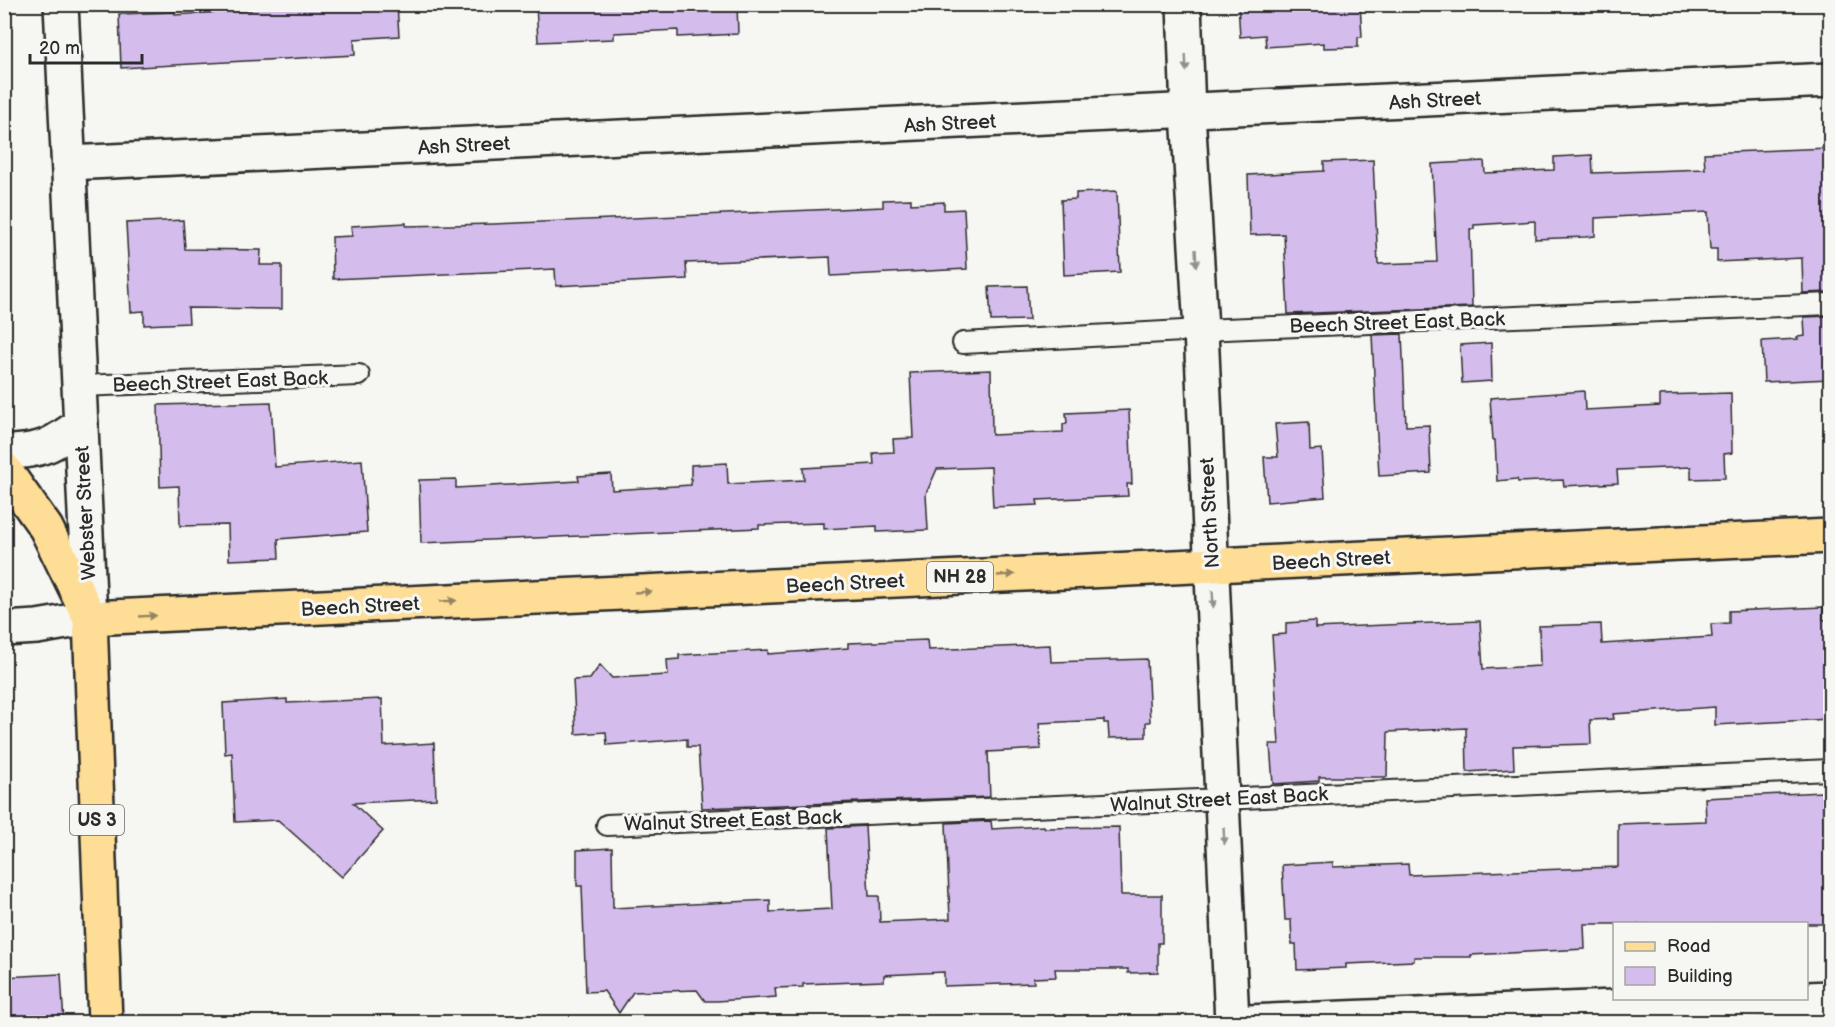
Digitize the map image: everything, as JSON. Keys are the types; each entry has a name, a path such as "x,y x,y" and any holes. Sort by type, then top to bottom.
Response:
{"main road":[{"name":"US 3","path":"4,469 46,528 90,618"},
{"name":"Beech Street","path":"90,618 1830,536"},
{"name":"Webster Street","path":"90,618 105,1023"}],"street":[{"name":"Webster Street","path":"61,4 90,618"},
{"name":"North Street","path":"1185,4 1188,112 1201,330 1232,1023"},
{"name":"Ash Street","path":"69,163 1830,80"},
{"path":"4,452 28,452 56,443 81,424"},
{"name":"Beech Street","path":"4,629 37,627 90,618"},
{"path":"1808,999 1830,998"},
{"path":"1248,1023 1783,1000"}],"lane":[{"name":"Beech Street East Back","path":"963,343 1201,330 1830,304"},
{"name":"Beech Street East Back","path":"80,386 359,375"},
{"name":"Walnut Street East Back","path":"608,825 1830,770"}],"building":[{"path":"251,4 397,4 399,36 354,39 355,55 121,68 119,14 175,12 175,15 251,10"},
{"path":"536,4 737,4 738,34 678,37 678,30 614,33 614,39 538,42"},
{"path":"1238,4 1360,4 1362,37 1358,37 1358,47 1324,48 1324,43 1266,47 1265,35 1240,37"},
{"path":"1830,148 1830,292 1803,293 1802,258 1717,262 1717,249 1710,249 1708,212 1595,218 1595,236 1585,237 1535,239 1535,221 1474,225 1474,229 1470,229 1472,307 1288,314 1284,234 1250,235 1248,175 1324,171 1324,162 1373,160 1378,264 1437,262 1432,164 1484,161 1485,173 1554,170 1554,157 1592,155 1593,173 1705,169 1704,153"},
{"path":"1117,191 1120,272 1064,275 1061,200 1076,199 1076,193"},
{"path":"911,199 911,204 944,202 944,210 964,209 967,269 831,276 830,257 686,263 687,279 556,286 555,269 333,279 332,237 352,236 351,226 406,223 406,226 494,224 883,207 883,200"},
{"path":"183,220 185,249 261,250 260,265 282,265 282,309 188,308 189,323 144,325 144,311 131,312 126,223"},
{"path":"1027,286 1029,320 991,321 989,287"},
{"path":"1830,316 1830,379 1764,382 1762,341 1798,339 1797,337 1805,336 1804,317"},
{"path":"1402,334 1406,426 1429,425 1431,473 1379,476 1372,335"},
{"path":"1491,343 1492,381 1462,383 1460,345"},
{"path":"991,370 992,435 1063,432 1063,424 1067,423 1066,413 1129,410 1132,484 1127,484 1128,496 1037,500 1038,505 993,507 991,467 937,469 926,494 928,530 877,532 877,526 824,529 824,523 421,543 419,480 456,479 456,488 579,481 578,476 611,474 612,490 691,485 691,465 727,463 728,484 804,480 803,468 874,464 873,453 894,452 893,439 913,438 910,373"},
{"path":"1584,391 1585,410 1660,406 1660,395 1731,393 1732,453 1724,454 1725,478 1691,479 1691,467 1617,470 1618,483 1564,486 1563,480 1497,481 1490,398"},
{"path":"271,402 275,467 362,460 367,532 278,539 279,558 229,560 228,525 180,526 179,486 160,487 158,405"},
{"path":"1309,422 1310,450 1322,449 1325,497 1267,502 1264,457 1278,457 1275,424"},
{"path":"1823,607 1823,620 1830,619 1830,719 1715,725 1715,707 1613,714 1614,719 1590,720 1591,744 1513,746 1514,769 1467,772 1466,728 1388,732 1387,777 1319,777 1319,781 1273,784 1270,744 1279,744 1272,635 1286,634 1286,623 1315,621 1315,628 1480,621 1483,669 1540,666 1539,626 1601,624 1602,644 1712,637 1711,624 1729,623 1729,611"},
{"path":"927,640 928,650 1050,645 1051,662 1147,659 1150,722 1146,722 1146,737 1109,738 1108,723 1104,723 1104,720 1039,723 1041,749 988,752 990,797 702,808 698,747 687,747 687,739 607,745 606,732 576,734 573,680 590,679 600,665 612,678 668,675 667,660 679,659 679,655 768,650 768,654 848,648 848,643"},
{"path":"287,699 287,703 382,699 384,746 434,743 436,799 353,803 383,831 342,877 278,820 235,822 232,753 225,754 223,703"},
{"path":"1822,792 1826,856 1830,855 1830,924 1613,922 1613,924 1584,924 1585,949 1471,955 1471,957 1414,957 1414,961 1346,964 1346,968 1297,970 1296,944 1292,944 1291,920 1285,920 1282,865 1333,862 1333,867 1408,864 1409,875 1618,867 1618,824 1706,821 1705,798"},
{"path":"991,821 992,829 1044,826 1045,828 1119,827 1121,895 1162,895 1162,943 1158,943 1158,972 1128,973 1128,969 1055,969 1056,977 1033,978 1034,983 944,986 944,972 884,975 884,981 803,984 803,987 775,988 776,997 717,1001 705,1001 697,990 633,992 619,1013 604,991 586,992 582,886 577,886 577,850 612,848 613,908 770,900 770,912 832,909 828,828 865,826 869,896 879,896 880,922 950,919 946,823"},
{"path":"61,974 64,1023 4,1023 4,977"}]}
